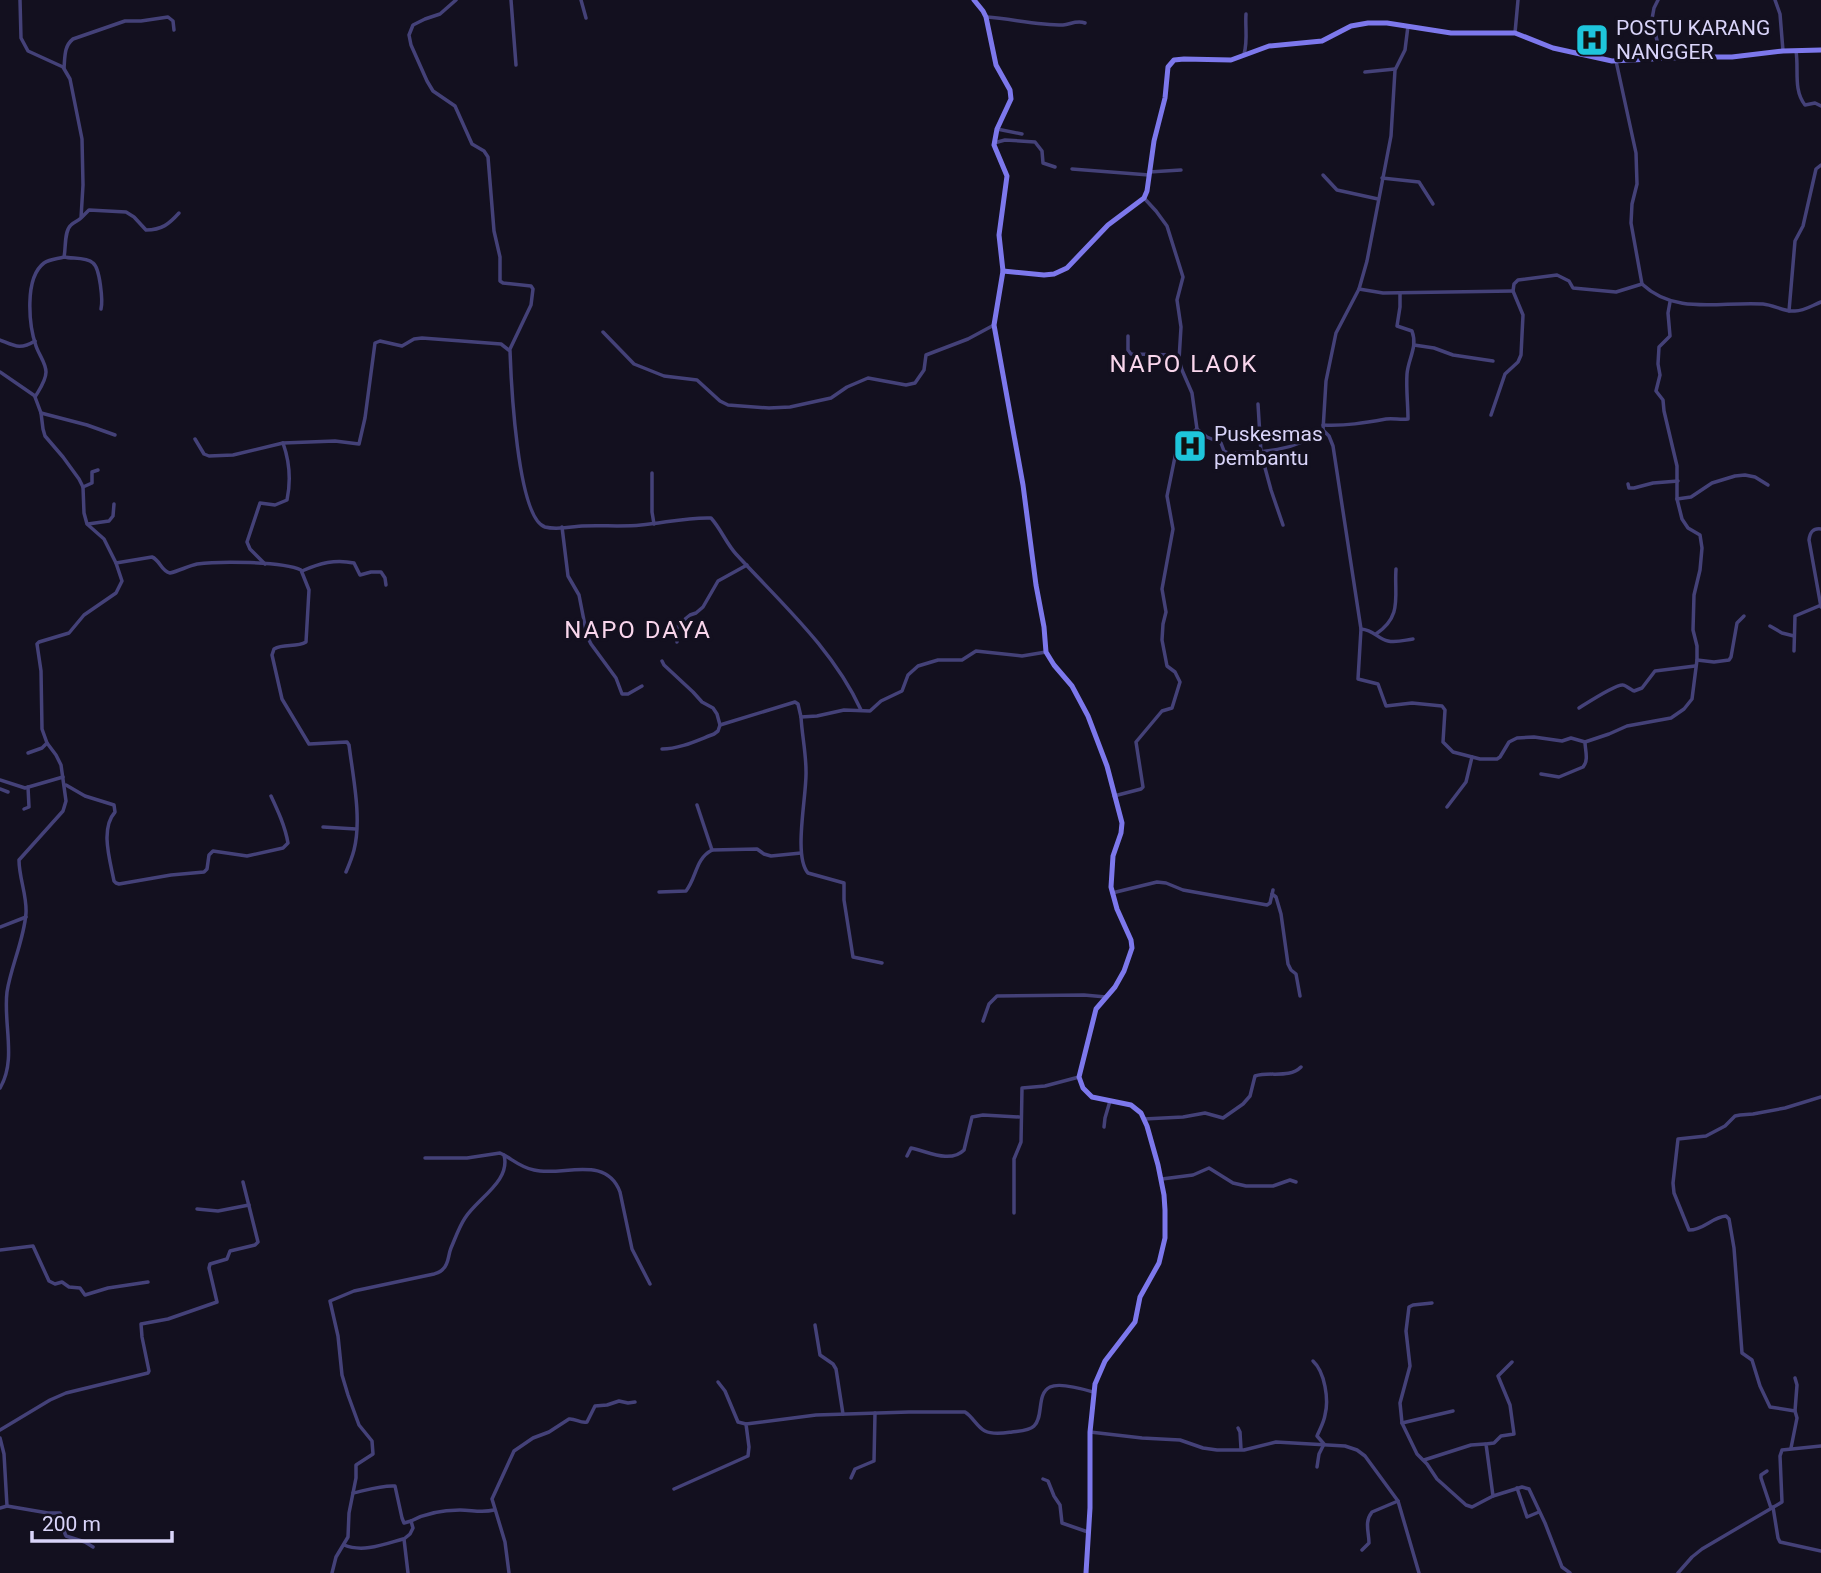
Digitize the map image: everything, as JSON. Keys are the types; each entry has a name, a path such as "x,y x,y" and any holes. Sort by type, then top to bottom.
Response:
{"street":[{"path":"20,0 22,43 33,54 64,68 69,75 82,139 81,217"},
{"path":"456,0 440,14 413,25 409,35 432,89 453,104 472,144 484,151 488,157 494,231 500,257 500,281 531,286 534,291 531,305 510,349 510,382 518,457 535,519 541,526 562,527 711,519 724,540 780,599 836,666 861,710"},
{"path":"511,0 516,65"},
{"path":"581,0 586,18"},
{"path":"974,0 986,17 996,65 1011,96 994,143 1007,176 999,235 1003,271 994,325 1024,485 1046,652 1080,698 1107,766 1122,828 1113,856 1112,893 1132,948 1119,981 1100,1003 1093,1016 1079,1077 1083,1088 1092,1097 1134,1107 1141,1113 1164,1195 1165,1238 1159,1263 1140,1297 1135,1322 1105,1362 1094,1389 1090,1432 1086,1573"},
{"path":"1515,33 1518,0"},
{"path":"1651,58 1659,49 1652,19 1658,0"},
{"path":"1775,0 1781,22 1783,51"},
{"path":"1244,56 1246,14"},
{"path":"64,68 65,49 70,41 114,24 168,17 173,21 174,30"},
{"path":"986,17 1056,24 1079,21 1085,23"},
{"path":"1003,271 1044,275 1067,268 1108,225 1144,198 1165,98 1168,67 1174,60 1226,60 1269,46 1322,41 1354,25 1387,23 1451,33 1515,33 1553,48 1616,61 1732,57 1821,50"},
{"path":"1408,26 1405,50 1395,69 1391,136 1367,261 1359,289 1336,333 1326,382 1323,428 1333,446 1361,629 1358,679 1378,684 1386,706 1412,703 1442,706 1443,742 1453,752 1480,759 1497,759 1509,743 1517,738 1562,741 1571,738 1585,742 1627,726 1671,718 1692,699 1697,660 1693,630 1694,595 1702,548 1699,533 1684,524 1677,499 1677,466 1664,403 1657,394 1656,387 1660,375 1659,347 1670,336 1670,302"},
{"path":"1796,51 1797,89 1802,102 1805,105 1820,103"},
{"path":"1616,61 1636,153 1637,184 1631,223 1642,284 1670,302 1768,305 1789,311 1804,309 1821,302"},
{"path":"1365,72 1395,69"},
{"path":"997,129 1022,134"},
{"path":"994,143 1005,140 1035,142 1042,151 1043,163 1055,167"},
{"path":"1789,311 1795,241 1802,226 1816,169 1821,165"},
{"path":"1072,169 1149,173 1181,170"},
{"path":"1323,175 1337,190 1378,199"},
{"path":"1382,178 1419,182 1433,204"},
{"path":"1144,198 1167,226 1183,277 1178,300 1181,327 1179,355 1192,393 1196,429 1221,443 1226,453 1261,453 1311,439 1323,428 1387,419 1407,420 1407,372 1414,345 1412,331 1397,326 1401,307 1400,293"},
{"path":"64,257 67,229 89,210 122,211 149,230 167,226 178,213"},
{"path":"35,396 46,372 35,341 29,300 35,273 46,262 64,257 87,260 95,264 102,309"},
{"path":"1491,415 1505,374 1518,362 1521,355 1523,315 1513,291 1518,280 1555,275 1569,281 1574,289 1615,292 1642,284"},
{"path":"1359,289 1383,293 1513,291"},
{"path":"603,332 634,365 664,376 697,380 720,401 728,404 774,409 828,399 867,378 906,385 915,383 924,370 926,355 968,339 994,325"},
{"path":"1128,336 1128,350 1131,354 1179,355"},
{"path":"195,439 204,454 209,456 233,455 283,443 335,441 359,444 374,345 377,342 402,346 422,338 499,343 510,349"},
{"path":"0,340 20,347 35,341"},
{"path":"1414,345 1493,361"},
{"path":"0,372 35,396 46,436 83,487 87,524 102,536 116,563 121,581 116,593 84,615 69,634 37,644 43,709 41,723 47,743 59,759 66,801 63,811 19,860 26,917 7,995 8,1063 7,1074 0,1088"},
{"path":"1258,404 1261,453 1283,526"},
{"path":"41,413 115,435"},
{"path":"1114,796 1143,787 1136,741 1162,711 1172,708 1180,682 1175,672 1167,666 1162,640 1167,612 1162,584 1173,529 1167,496 1177,447 1196,429"},
{"path":"265,564 250,549 247,542 260,503 275,505 288,500 288,466 283,443"},
{"path":"83,487 92,483 92,472 98,470"},
{"path":"652,473 654,524"},
{"path":"1677,499 1691,497 1712,483 1735,476 1755,477 1768,485"},
{"path":"1628,484 1629,488 1634,488 1678,481"},
{"path":"87,524 109,521 113,516 114,504"},
{"path":"562,527 568,576 579,595 584,627 591,645 616,678 622,694 628,694 642,686"},
{"path":"1794,651 1796,614 1821,606 1809,540 1810,533 1821,529"},
{"path":"116,563 152,557 162,569 170,573 196,564 288,565 302,571 309,590 306,642 278,646 272,655 282,699 309,744 347,742 349,745 356,801 356,829 354,850 346,872"},
{"path":"302,571 341,560 354,563 360,575 371,572 383,574 386,585"},
{"path":"677,642 676,630 679,624 703,607 718,582 747,565"},
{"path":"1377,634 1389,623 1395,612 1396,569"},
{"path":"1697,660 1729,660 1737,623 1744,616"},
{"path":"1770,626 1794,636"},
{"path":"1361,629 1377,634 1387,641 1413,639"},
{"path":"801,717 844,710 870,711 881,701 902,691 908,675 918,666 938,660 962,660 976,651 1022,656 1046,652"},
{"path":"662,661 702,702 713,708 720,725 718,732 714,734 685,745 663,749"},
{"path":"1579,708 1622,685 1634,691 1639,690 1655,671 1695,666"},
{"path":"720,725 795,702 798,704 806,772 801,853 805,872 843,882 853,957 882,963"},
{"path":"1541,774 1559,777 1585,765 1585,742"},
{"path":"28,752 42,748 47,743"},
{"path":"1447,807 1467,778 1472,757"},
{"path":"0,780 19,787 28,787 63,777"},
{"path":"64,784 85,796 114,805 115,812 108,823 109,855 114,881 119,884 171,874 204,872 209,855 213,851 247,856 283,848 288,843 287,838 271,796"},
{"path":"24,809 29,807 28,787"},
{"path":"0,789 8,792"},
{"path":"62,793 66,801"},
{"path":"697,805 712,850"},
{"path":"323,827 356,829"},
{"path":"659,892 687,891 693,882 699,861 708,851 757,849 771,856 801,853"},
{"path":"1112,893 1157,882 1183,890 1268,905 1272,892 1281,914 1288,964 1296,974 1300,996"},
{"path":"0,927 26,917"},
{"path":"0,994 7,995"},
{"path":"983,1021 989,1004 997,996 1106,997"},
{"path":"1144,1119 1205,1113 1224,1117 1250,1096 1255,1076 1293,1073 1301,1067"},
{"path":"1014,1213 1014,1159 1021,1142 1022,1088 1045,1086 1079,1077"},
{"path":"1796,1411 1770,1407 1752,1360 1742,1353 1734,1248 1729,1219 1721,1216 1698,1230 1689,1230 1674,1193 1674,1183 1678,1139 1706,1136 1725,1126 1735,1116 1784,1108 1821,1097"},
{"path":"1104,1127 1110,1101"},
{"path":"907,1156 911,1148 950,1157 958,1156 964,1150 970,1119 975,1115 1020,1117"},
{"path":"425,1158 467,1158 495,1153 503,1154 533,1170 583,1170 612,1177 620,1192 632,1249 650,1284"},
{"path":"332,1573 336,1558 348,1537 356,1465 373,1454 372,1441 359,1425 342,1376 338,1336 330,1301 354,1291 433,1274 444,1269 464,1219 503,1173 503,1154"},
{"path":"1160,1180 1193,1175 1212,1168 1233,1183 1246,1186 1273,1186 1290,1180 1296,1182"},
{"path":"0,1430 66,1393 148,1373 141,1324 168,1319 218,1302 210,1265 228,1259 230,1251 257,1244 243,1182"},
{"path":"197,1209 218,1211 249,1205"},
{"path":"0,1250 33,1246 49,1281 55,1284 62,1282 69,1287 80,1289 85,1295 108,1288 148,1282"},
{"path":"1432,1303 1412,1304 1409,1307 1406,1331 1410,1366 1401,1403 1402,1423 1417,1454 1441,1484 1472,1507 1493,1496 1527,1487 1562,1567 1570,1573"},
{"path":"816,1325 820,1355 836,1369 843,1414"},
{"path":"1314,1361 1325,1381 1326,1413 1317,1436 1324,1444"},
{"path":"1424,1461 1461,1448 1494,1443 1501,1436 1514,1434 1510,1405 1498,1376 1512,1362"},
{"path":"1791,1448 1797,1418 1795,1378"},
{"path":"718,1382 725,1391 738,1422 746,1424 816,1415 965,1412 985,1431 995,1434 1034,1426 1038,1420 1041,1400 1048,1387 1056,1385 1094,1389"},
{"path":"509,1573 505,1542 492,1495 516,1450 569,1419 587,1422 595,1406 620,1401 635,1402"},
{"path":"1402,1423 1453,1411"},
{"path":"851,1478 855,1469 874,1461 875,1413"},
{"path":"674,1489 748,1457 746,1424"},
{"path":"1238,1429 1241,1450"},
{"path":"1090,1432 1180,1440 1217,1450 1252,1449 1276,1442 1345,1446 1357,1450 1365,1456 1398,1501 1419,1573"},
{"path":"0,1438 7,1506"},
{"path":"1317,1467 1324,1444"},
{"path":"1486,1444 1493,1496"},
{"path":"1678,1573 1702,1549 1782,1502 1780,1454 1784,1449 1821,1446"},
{"path":"1767,1471 1761,1478 1772,1507 1780,1542 1821,1551"},
{"path":"1043,1479 1048,1481 1060,1505 1062,1523 1089,1532"},
{"path":"353,1493 394,1485 404,1522 432,1512 459,1510 485,1513 495,1510"},
{"path":"1517,1488 1527,1517 1539,1511"},
{"path":"1362,1550 1369,1543 1369,1516 1398,1501"},
{"path":"0,1508 7,1506 60,1513 66,1536 93,1547"},
{"path":"344,1545 370,1547 404,1539 412,1532 411,1521"},
{"path":"404,1539 408,1573"}],"place":[{"name":"POSTU KARANG NANGGER","path":"1592,40"},
{"name":"Puskesmas pembantu","path":"1190,446"}],"district":[{"name":"NAPO LAOK","path":"1184,364"},
{"name":"NAPO DAYA","path":"638,630"}]}
